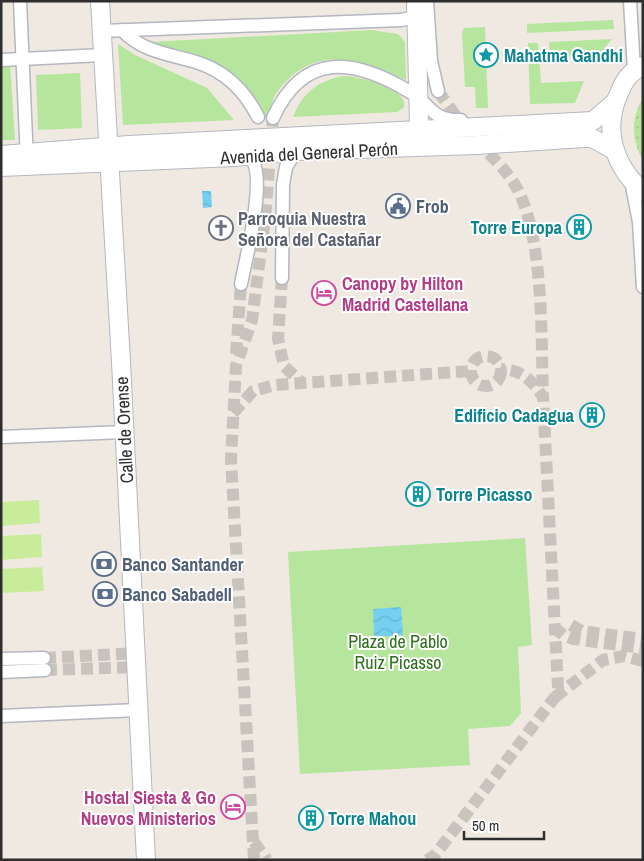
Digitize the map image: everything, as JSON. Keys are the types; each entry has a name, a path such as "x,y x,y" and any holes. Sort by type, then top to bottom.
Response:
{"main road":[{"name":"Calle de Orense","path":"100,1 146,860"},
{"path":"364,150 409,142 419,131 416,9"},
{"path":"637,187 621,167 614,150 611,118 615,102 624,81 638,68"},
{"name":"Avenida del General Perón","path":"1,167 27,160 503,125 592,121 615,102"},
{"name":"Avenida del General Perón","path":"109,155 248,156 296,151 364,150 592,138 614,150"},
{"name":"Avenida del General Perón","path":"1,155 27,160"}],"street":[{"path":"20,1 27,160"},
{"path":"427,1 431,61 438,90"},
{"path":"630,1 638,68"},
{"path":"102,31 401,20 416,9"},
{"path":"122,30 138,43 153,50 207,66 228,78 244,94 258,118"},
{"path":"1,60 103,55"},
{"name":"Avenida del General Perón","path":"273,118 284,96 300,80 318,70 340,66 372,73 419,98 434,115 445,120 503,125"},
{"path":"282,278 283,186 286,167 296,151"},
{"path":"241,284 257,194 255,164 248,156"},
{"path":"637,187 643,287"},
{"path":"1,437 124,432"},
{"path":"1,660 45,664 1,672"},
{"path":"1,716 138,710"}],"green space":[{"path":"613,20 614,29 527,33 527,24"},
{"path":"485,27 488,108 476,108 475,87 465,87 462,33 464,28"},
{"path":"371,30 398,34 405,42 406,80 389,72 355,62 322,61 307,66 292,76 276,94 266,118 243,83 231,72 204,59 151,42"},
{"path":"612,39 599,55 550,58 549,42"},
{"path":"528,43 538,43 541,83 584,81 575,103 530,104"},
{"path":"118,44 135,55 207,88 234,120 123,125"},
{"path":"1,64 10,64 15,140 1,140"},
{"path":"80,73 82,128 38,130 36,75"},
{"path":"343,76 381,84 398,94 403,100 404,107 397,112 293,117 301,101 312,89 326,81"},
{"path":"643,98 643,161 635,138 634,121"},
{"path":"39,500 40,523 1,526 1,502"},
{"path":"41,534 42,557 1,560 1,536"},
{"name":"Plaza de Pablo Ruiz Picasso","path":"525,538 532,645 518,647 521,713 510,726 468,729 470,765 300,774 288,552"},
{"path":"42,567 44,591 1,593 1,569"}],"water":[{"path":"202,191 211,191 212,207 203,208"},
{"path":"401,607 403,635 374,637 373,609"}],"tunnel":[{"path":"438,91 463,126"},
{"path":"254,860 231,459 236,366 252,320 265,220 273,118"},
{"path":"476,141 499,164 518,190 533,236 540,291 543,397"},
{"path":"282,278 278,339 284,366 302,383"},
{"path":"236,354 241,284"},
{"path":"486,356 497,360 501,371 497,382 486,386 475,382 471,371 475,360 486,356"},
{"path":"427,860 435,855 555,697 558,688 543,397 526,377 515,371 501,369"},
{"path":"233,413 253,391 275,385 470,371"},
{"path":"571,625 581,631 643,639"},
{"path":"554,627 563,635 573,639 643,648"},
{"path":"44,658 137,653"},
{"path":"555,697 603,660 624,656 643,661"},
{"path":"45,670 138,667"},
{"path":"254,842 267,860"}],"place":[{"name":"Mahatma Gandhi","path":"486,55"},
{"name":"Frob","path":"398,206"},
{"name":"Torre Europa","path":"579,227"},
{"name":"Parroquia Nuestra Señora del Castañar","path":"221,228"},
{"name":"Canopy by Hilton Madrid Castellana","path":"324,293"},
{"name":"Edificio Cadagua","path":"592,415"},
{"name":"Torre Picasso","path":"418,494"},
{"name":"Banco Santander","path":"104,564"},
{"name":"Banco Sabadell","path":"105,594"},
{"name":"Hostal Siesta & Go Nuevos Ministerios","path":"233,807"},
{"name":"Torre Mahou","path":"311,818"}]}
